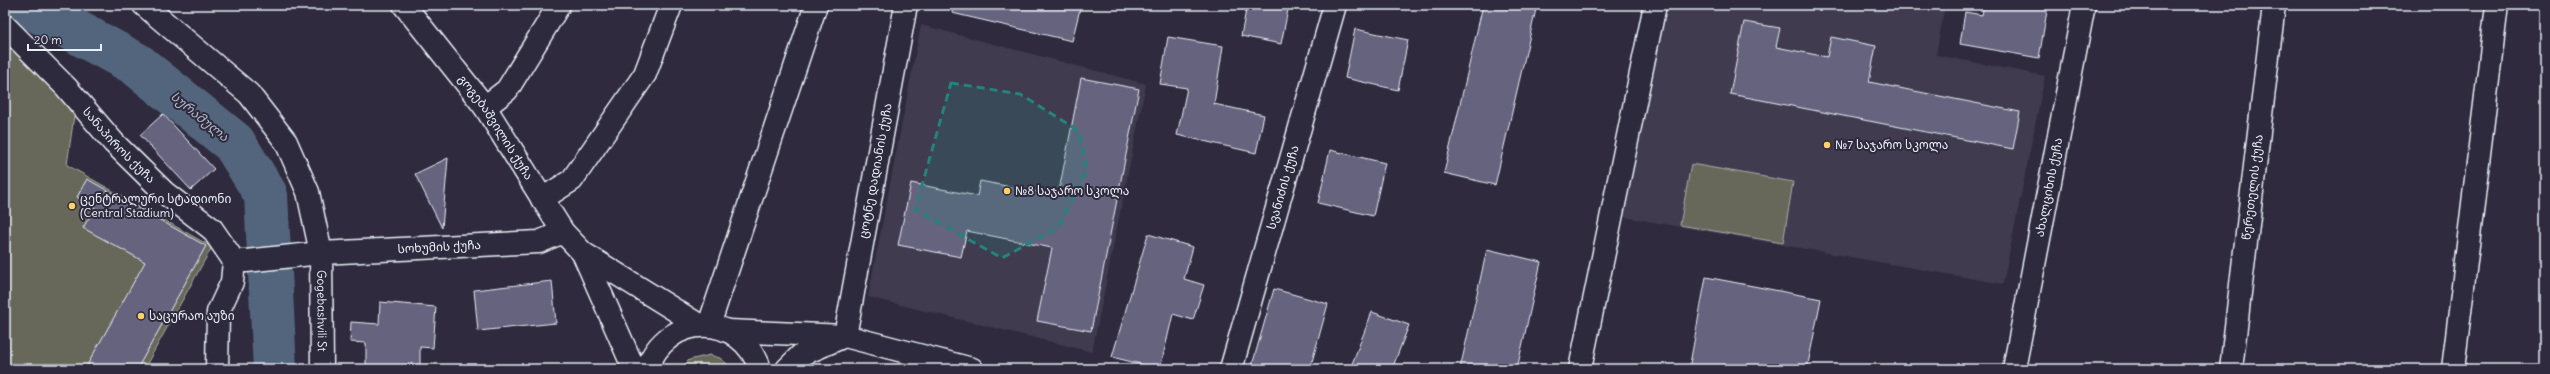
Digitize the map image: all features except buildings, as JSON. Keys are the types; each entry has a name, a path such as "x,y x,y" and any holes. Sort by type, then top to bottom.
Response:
{"street":[{"name":"Gogebashvili St","path":"144,5 249,94 286,142 308,192 317,254 322,369"},
{"name":"გოგებაშვილის ქუჩა","path":"404,5 485,107 563,232 583,253 712,327 744,342 756,358 760,369"},
{"path":"485,107 507,90 559,5"},
{"path":"542,199 572,180 645,74 671,5"},
{"path":"712,327 816,5"},
{"name":"ცოტნე დადიანის ქუჩა","path":"845,336 906,5"},
{"name":"სვანიძის ქუჩა","path":"1231,369 1335,5"},
{"path":"1580,369 1655,5"},
{"name":"ახალციხის ქუჩა","path":"2014,369 2084,5"},
{"name":"წერეთელის ქუჩა","path":"2231,369 2274,5"},
{"path":"2453,369 2497,5"},
{"name":"სანაპიროს ქუჩა","path":"5,26 66,87 114,142 165,192 212,229 240,261"},
{"name":"სოხუმის ქუჩა","path":"240,261 317,254 539,242 563,232"},
{"name":"გოგებაშვილის ქუჩა","path":"583,253 634,369"},
{"path":"217,369 218,312 240,261"},
{"path":"647,369 652,356 664,341 680,330 712,327 845,336 972,369"},
{"path":"787,369 801,355 845,336"}],"highlighted area":[{"path":"951,83 1020,94 1079,131 1087,170 1058,228 1002,258 915,210"}],"shaded area":[{"name":"№7 საჯარო სკოლა","path":"1650,5 1945,5 1936,55 2045,76 2003,284 1608,214"},
{"name":"№8 საჯარო სკოლა","path":"921,25 1146,84 1092,352 868,297"}],"green space":[{"name":"ცენტრალური სტადიონი (Central Stadium)","path":"5,32 26,50 74,116 67,165 212,247 144,369 5,369"},
{"path":"1691,164 1793,182 1783,243 1680,225"},
{"path":"710,355 720,358 733,369 680,369 689,360"}],"waterway":[{"name":"სურამულა","path":"27,5 136,64 234,143 266,195 275,369"}],"place":[{"name":"№7 საჯარო სკოლა","path":"1827,145"},
{"name":"№8 საჯარო სკოლა","path":"1007,191"},
{"name":"ცენტრალური სტადიონი (Central Stadium)","path":"72,206"},
{"name":"საცურაო აუზი","path":"141,316"}]}
